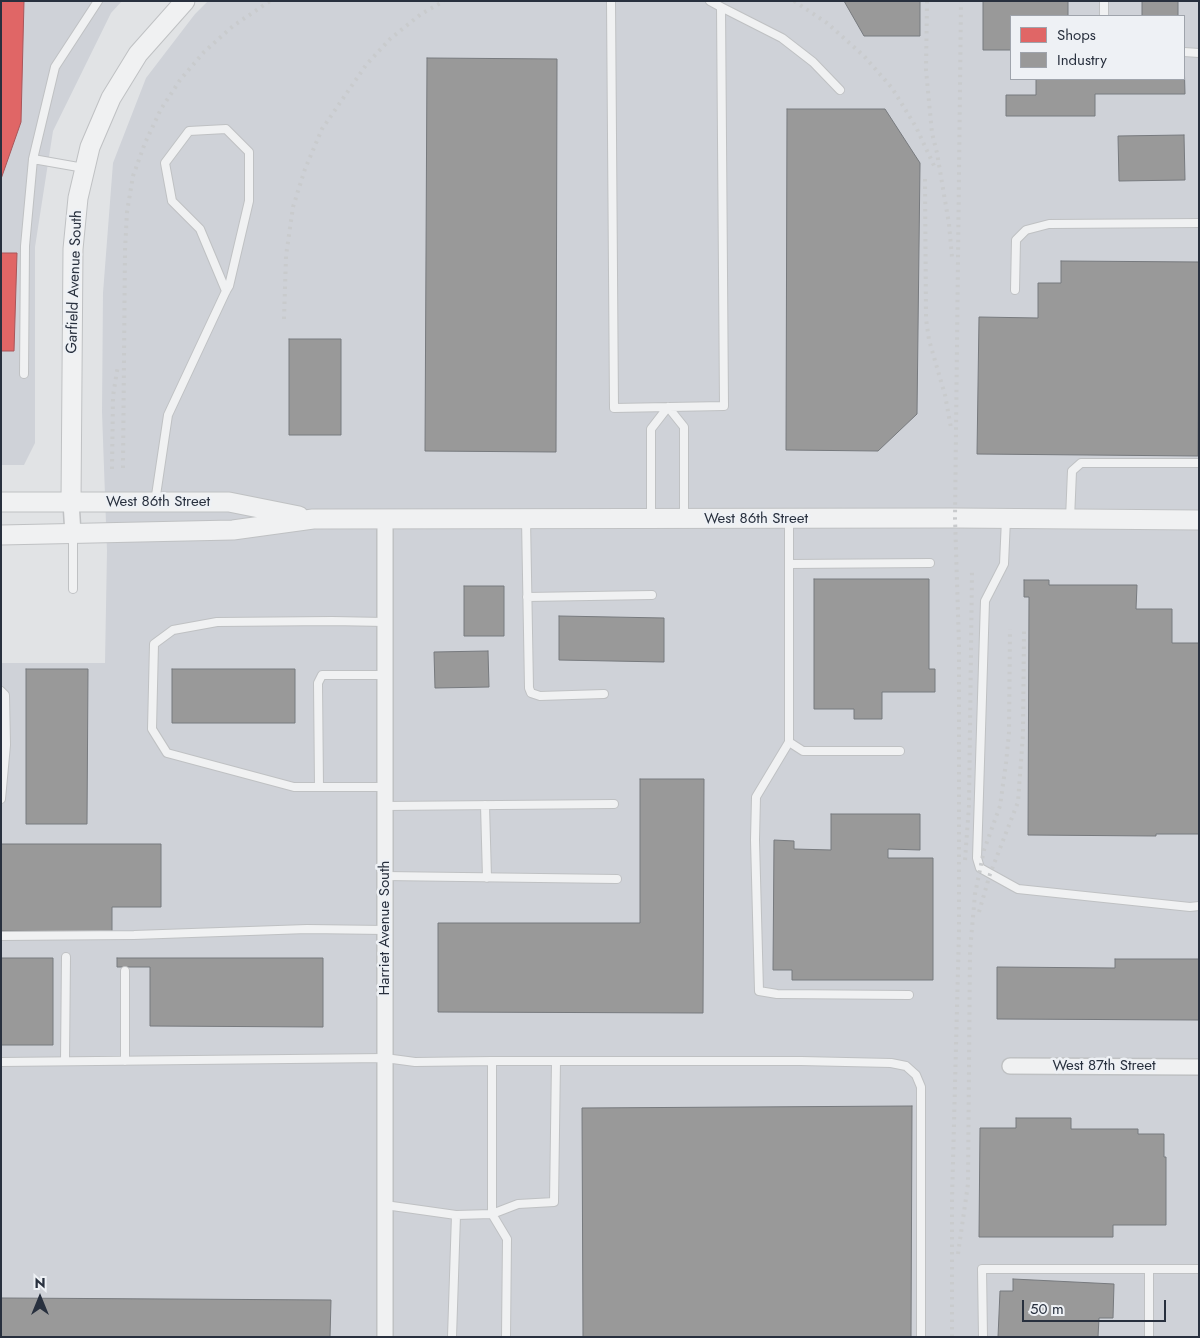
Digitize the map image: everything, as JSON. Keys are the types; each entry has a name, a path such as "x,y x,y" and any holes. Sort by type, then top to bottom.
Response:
{"street":[{"name":"Garfield Avenue South","path":"73,534 71,502 73,249 78,198 90,147 111,98 138,54 184,2"},
{"name":"West 86th Street","path":"1,502 229,502 313,518 385,520 1199,520"},
{"name":"West 86th Street","path":"1,535 233,530 313,518"},
{"name":"Harriet Avenue South","path":"385,520 385,1337"},
{"name":"West 87th Street","path":"1010,1066 1199,1066"}],"lane":[{"path":"24,374 25,246 33,159 55,67 98,1"},
{"path":"611,1 614,408 724,406 721,6"},
{"path":"710,1 782,38 813,62 840,90"},
{"path":"1104,1 1104,15"},
{"path":"1185,52 1199,52"},
{"path":"155,502 168,415 226,291 249,201 249,152 226,129 189,132 165,163 172,201 200,229 226,291"},
{"path":"33,159 85,168"},
{"path":"1015,290 1016,240 1026,230 1049,224 1199,223"},
{"path":"651,519 651,429 668,407"},
{"path":"668,407 684,427 684,519"},
{"path":"1070,519 1072,471 1081,463 1199,463"},
{"path":"526,519 529,688 531,693 540,696 604,694"},
{"path":"789,519 789,742 756,797 755,840 759,991 777,994 909,995"},
{"path":"1006,519 1004,564 985,601 977,858 980,868 1018,889 1190,908 1199,906"},
{"path":"73,534 73,589"},
{"path":"789,564 930,563"},
{"path":"528,597 652,595"},
{"path":"385,622 217,622 172,630 154,644 152,729 167,752 294,787 385,787"},
{"path":"319,787 318,683 322,675 385,675"},
{"path":"1,691 5,695 6,745 1,799"},
{"path":"789,742 804,751 900,751"},
{"path":"385,806 614,804"},
{"path":"485,805 487,878"},
{"path":"385,876 617,879"},
{"path":"1,936 134,935 307,929 385,930"},
{"path":"66,957 66,1061"},
{"path":"125,971 125,1060"},
{"path":"1,1062 385,1058 415,1062 801,1062 891,1063 906,1066 916,1074 921,1087 921,1337"},
{"path":"492,1061 492,1214 507,1239 506,1337"},
{"path":"385,1205 456,1216 492,1214 518,1204 554,1202 556,1061"},
{"path":"452,1337 456,1216"},
{"path":"982,1337 982,1269 1199,1269"},
{"path":"1149,1269 1149,1337"}],"shaded area":[{"path":"1,1 122,1 111,13 53,131 35,247 35,443 24,465 1,465"},
{"path":"208,1 1199,1 1199,1337 1,1337 1,663 105,663 107,551 102,412 103,293 113,163 146,78 195,14"}],"building: Shops":[{"path":"1,1 24,1 21,122 1,179"},
{"path":"1,253 17,253 14,351 1,351"}],"building: Industry":[{"path":"844,1 920,1 920,36 864,36"},
{"path":"983,1 1068,1 1068,15 1010,15 1010,50 983,50"},
{"path":"1142,1 1178,1 1178,15 1142,15"},
{"path":"427,58 557,59 556,452 425,451"},
{"path":"1036,80 1185,80 1185,94 1095,94 1095,116 1006,116 1006,95 1036,95"},
{"path":"787,109 885,109 920,163 917,414 878,451 786,450"},
{"path":"1184,135 1185,180 1119,181 1118,136"},
{"path":"1061,261 1199,262 1198,456 977,454 979,317 1038,318 1038,283 1061,283"},
{"path":"289,339 341,339 341,435 289,435"},
{"path":"814,579 929,579 929,669 935,669 935,692 882,692 882,719 854,719 854,709 814,709"},
{"path":"1024,580 1049,580 1049,585 1137,585 1136,609 1172,609 1172,643 1199,643 1199,834 1156,834 1156,836 1028,835 1029,597 1024,597"},
{"path":"464,586 504,586 504,636 464,636"},
{"path":"559,616 664,618 664,662 559,660"},
{"path":"488,651 489,687 435,688 434,652"},
{"path":"26,669 88,669 87,824 26,824"},
{"path":"172,669 295,669 295,723 172,723"},
{"path":"640,779 704,779 703,1013 438,1012 438,923 640,923"},
{"path":"831,814 920,814 920,850 888,849 888,858 933,858 933,980 792,980 792,970 773,970 774,840 794,841 794,849 831,850"},
{"path":"1,844 161,844 161,907 112,907 112,932 1,931"},
{"path":"1,958 53,958 53,1045 1,1045"},
{"path":"117,958 323,958 323,1027 150,1026 150,967 117,967"},
{"path":"1115,959 1199,959 1199,1020 997,1019 997,967 1115,968"},
{"path":"912,1106 911,1337 583,1337 582,1108"},
{"path":"1016,1118 1071,1118 1071,1129 1138,1129 1138,1134 1164,1134 1166,1225 1113,1225 1113,1237 979,1237 980,1128 1016,1128"},
{"path":"1013,1279 1114,1284 1113,1318 1099,1318 1098,1337 998,1337 1000,1291 1013,1291"},
{"path":"1,1298 331,1300 330,1337 1,1337"}],"railway":[{"path":"123,468 125,250 127,212 133,176 145,143 161,109 180,80 204,52 233,26 270,1"},
{"path":"284,319 286,256 293,207 305,169 322,129 366,65 390,39 421,14 444,1"},
{"path":"794,1 827,23 864,56 892,88 916,127 936,170"},
{"path":"927,1 926,70 932,133 949,224 952,257"},
{"path":"952,1337 952,1200 959,932 959,645 955,518 961,1"},
{"path":"925,179 926,319 929,340 945,395 951,428"},
{"path":"112,469 113,396 118,365"},
{"path":"965,860 969,806 972,572"},
{"path":"958,1254 968,1184 970,951 975,894 984,850 1000,806 1006,763 1009,733 1010,629"},
{"path":"979,912 990,874 1018,802 1023,734 1024,629"}]}
